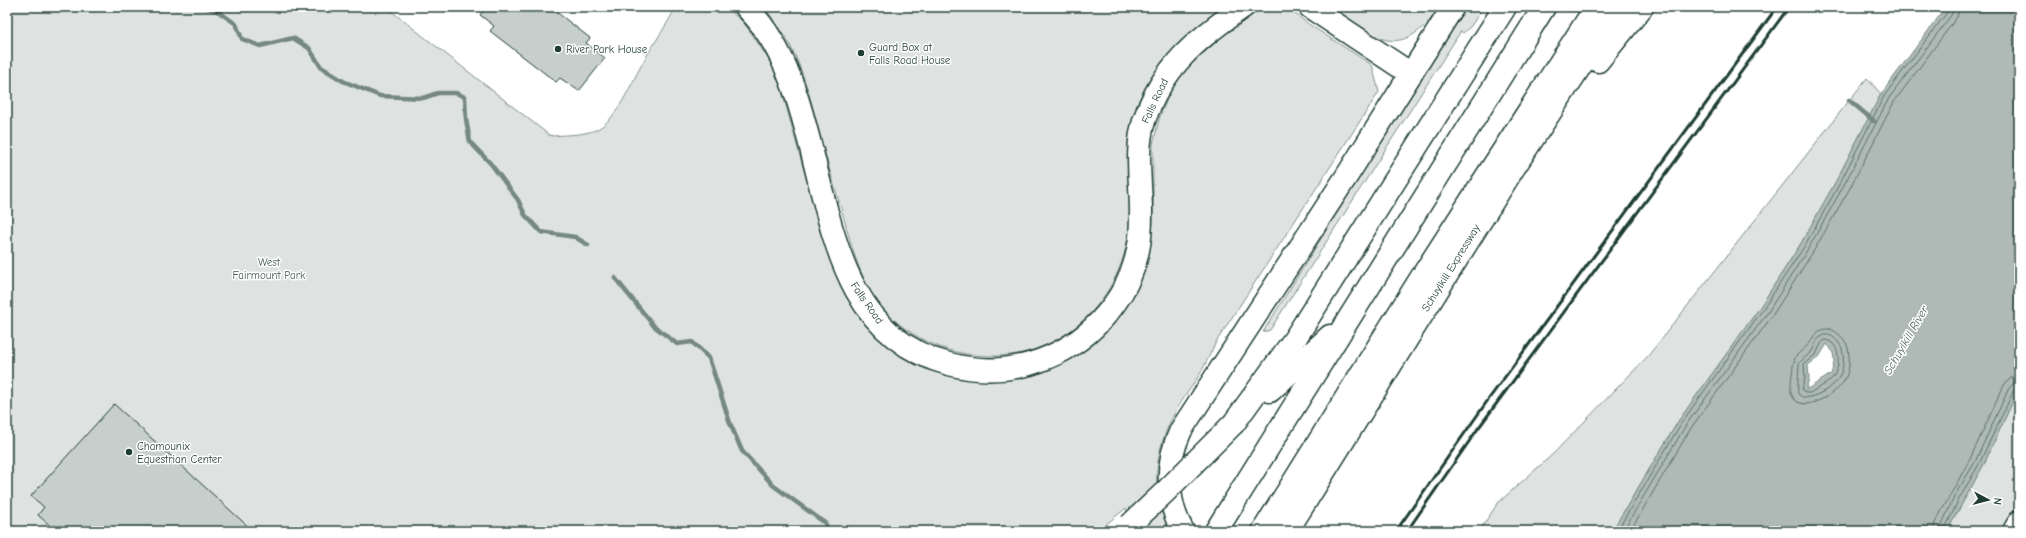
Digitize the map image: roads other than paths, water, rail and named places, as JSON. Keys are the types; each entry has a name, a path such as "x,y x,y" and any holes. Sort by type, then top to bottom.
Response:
{"main road":[{"name":"Falls Road","path":"746,7 763,26 773,41 790,78 839,252 852,283 862,300 879,322 890,333 914,349 942,362 988,370 1018,367 1034,363 1063,350 1088,332 1110,309 1128,281 1138,251 1141,212 1139,147 1144,123 1149,109 1164,80 1178,60 1197,41 1243,7"},
{"path":"1310,7 1410,74"},
{"path":"1183,531 1174,512 1169,475 1171,455 1181,430 1348,174 1453,7"},
{"path":"1234,423 1296,337 1505,7"},
{"path":"1216,531 1352,316 1544,7"},
{"path":"1273,528 1421,278 1596,7"},
{"name":"Schuylkill Expressway","path":"1273,528 1513,169 1619,7"},
{"path":"1513,169 1642,7"},
{"path":"1126,528 1172,486 1234,423 1352,316"},
{"path":"2014,531 2019,522"}],"water":[{"name":"Schuylkill River","path":"1946,7 2019,7 2019,388 1983,466 1947,531 1612,531 1679,420 1760,307 1800,245 1836,181 1881,94","holes":["1827,344 1830,347 1834,358 1831,374 1806,390 1809,378 1808,365 1819,357"]}],"waterway":[{"path":"68,7 99,7"},
{"path":"204,7 216,10 236,24 242,39 260,46 293,38 309,48 321,67 343,81 380,96 423,98 438,93 456,93 465,97 466,119 470,142 491,164 518,200 525,215 541,232 575,237 588,245"},
{"path":"1849,100 1874,121"},
{"path":"615,278 654,326 677,344 692,342 709,358 730,423 742,451 774,486 825,523 829,531"}],"railway":[{"path":"1396,531 1488,400 1777,7"},
{"path":"1407,531 1477,430 1789,7"}],"place":[{"name":"River Park House","path":"558,49"},
{"name":"Guard Box at Falls Road House","path":"861,53"},
{"name":"Chamounix Equestrian Center","path":"129,452"}],"park label":[{"name":"West Fairmount Park","path":"269,268"}]}
